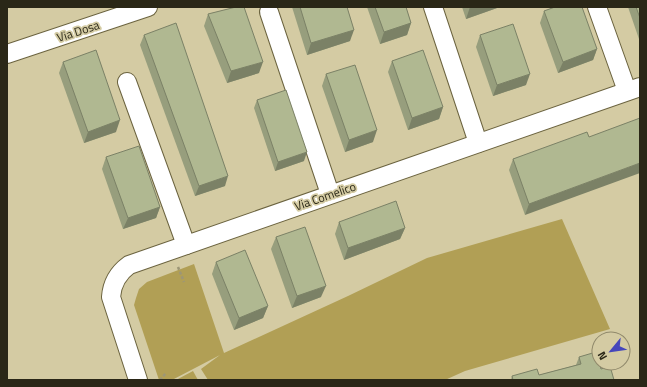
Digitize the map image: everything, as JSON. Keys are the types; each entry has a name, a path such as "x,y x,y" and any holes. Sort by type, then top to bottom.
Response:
{"street":[{"name":"Via Dosa","path":"7,54 148,7"},
{"path":"433,7 478,143"},
{"path":"597,7 633,89"},
{"path":"269,12 330,194"},
{"path":"128,82 186,245"},
{"name":"Via Comelico","path":"138,380 111,297 113,284 121,270 129,265 633,89"}],"path":[{"path":"171,268 178,266 184,282"},
{"path":"160,380 166,373"}],"shaded area":[{"path":"562,219 610,329 603,331 591,331 591,335 465,371 445,380 208,380 201,369 220,355 172,380 159,380 134,305 139,289 147,282 194,264 224,353 427,258"},
{"path":"193,371 198,380 176,380"}],"building":[{"path":"236,7 244,7 263,62 231,71 208,14"},
{"path":"300,7 347,7 354,30 311,43"},
{"path":"375,7 406,7 411,23 384,32"},
{"path":"555,7 582,7 597,49 563,62 544,11"},
{"path":"636,7 640,7 640,18"},
{"path":"176,23 228,176 199,186 144,35"},
{"path":"513,24 530,74 497,85 480,35"},
{"path":"96,50 120,120 88,132 63,62"},
{"path":"423,50 443,107 412,118 392,61"},
{"path":"355,65 377,130 349,140 326,74"},
{"path":"286,90 307,152 278,162 257,100"},
{"path":"640,118 640,163 529,204 513,159 587,132 589,137"},
{"path":"139,146 160,207 128,218 106,157"},
{"path":"396,201 405,228 348,248 339,222"},
{"path":"305,227 326,286 297,296 276,237"},
{"path":"245,250 268,306 239,318 216,262"},
{"path":"591,353 591,371 611,371 614,380 513,380 512,376 537,369 539,375 581,364 579,357"}]}
